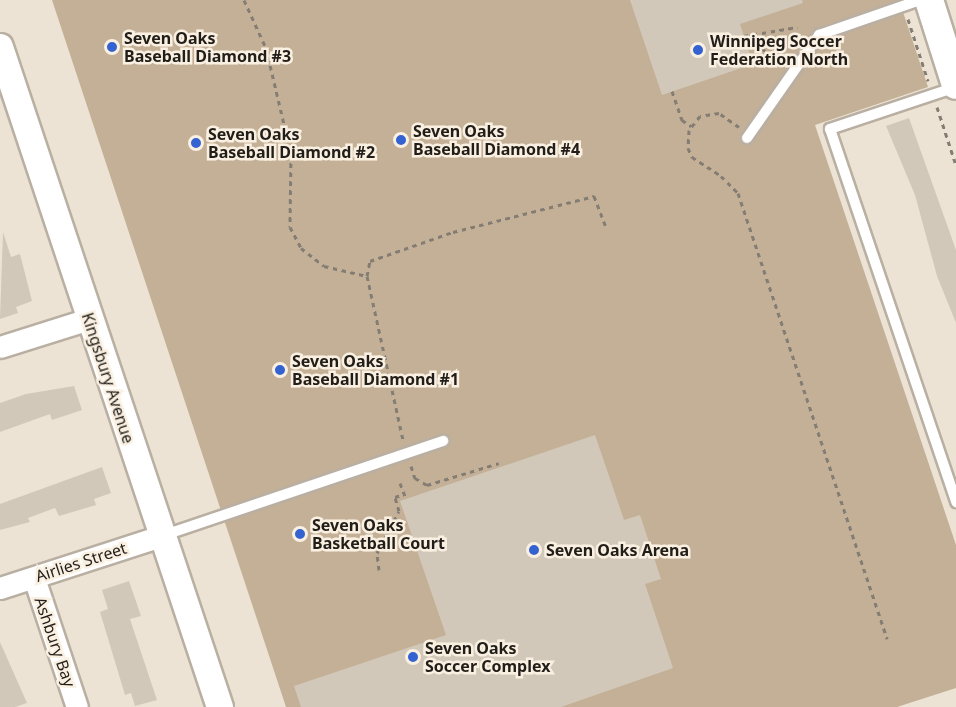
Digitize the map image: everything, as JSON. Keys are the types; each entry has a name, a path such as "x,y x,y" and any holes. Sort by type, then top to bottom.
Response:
{"main road":[{"path":"929,0 956,86"}],"street":[{"name":"Kingsbury Avenue","path":"0,47 161,536 220,707"},
{"path":"0,347 89,319"},
{"name":"Airlies Street","path":"0,588 161,536"},
{"name":"Ashbury Bay","path":"34,578 77,707"}],"lane":[{"path":"747,138 819,35 921,0"},
{"path":"956,86 830,129 956,502"},
{"path":"161,536 443,441"}],"path":[{"path":"244,0 266,48 291,154 290,227 301,248 324,266 367,276"},
{"path":"744,36 797,27"},
{"path":"749,35 773,59"},
{"path":"672,91 682,120 691,126"},
{"path":"747,138 734,122 719,113 700,116 691,126 687,139 692,157 721,176 738,193 887,639"},
{"path":"952,154 956,165"},
{"path":"499,463 427,485 415,478 407,453 367,276 370,261 453,232 594,196 606,227"},
{"path":"400,483 406,499"},
{"path":"379,570 377,553 399,511 394,497 405,494"}],"shaded area":[{"path":"52,0 899,0 928,87 815,125 956,545 956,688 897,707 286,707"}],"building":[{"name":"Winnipeg Soccer Federation North","path":"630,0 802,0 803,3 740,24 753,64 662,95"},
{"path":"909,118 956,250 956,323 937,276 915,195 886,126"},
{"path":"3,232 11,257 20,254 32,301 16,307 18,313 0,319"},
{"path":"74,386 82,410 52,420 50,414 0,432 0,403 26,394"},
{"name":"Seven Oaks Arena","path":"595,435 624,520 640,515 661,579 645,584 673,668 561,707 301,707 294,686 446,635 400,501"},
{"path":"102,467 111,493 94,499 96,505 59,516 55,508 28,518 30,522 0,530 0,504"},
{"path":"129,581 141,616 130,619 157,700 135,706 131,693 125,695 100,612 108,609 102,590"},
{"path":"0,642 27,703 15,707 0,707"}],"place":[{"name":"Seven Oaks Baseball Diamond #3","path":"112,47"},
{"name":"Winnipeg Soccer Federation North","path":"698,50"},
{"name":"Seven Oaks Baseball Diamond #4","path":"401,140"},
{"name":"Seven Oaks Baseball Diamond #2","path":"196,143"},
{"name":"Seven Oaks Baseball Diamond #1","path":"280,370"},
{"name":"Seven Oaks Basketball Court","path":"300,534"},
{"name":"Seven Oaks Arena","path":"534,550"},
{"name":"Seven Oaks Soccer Complex","path":"413,657"}]}
